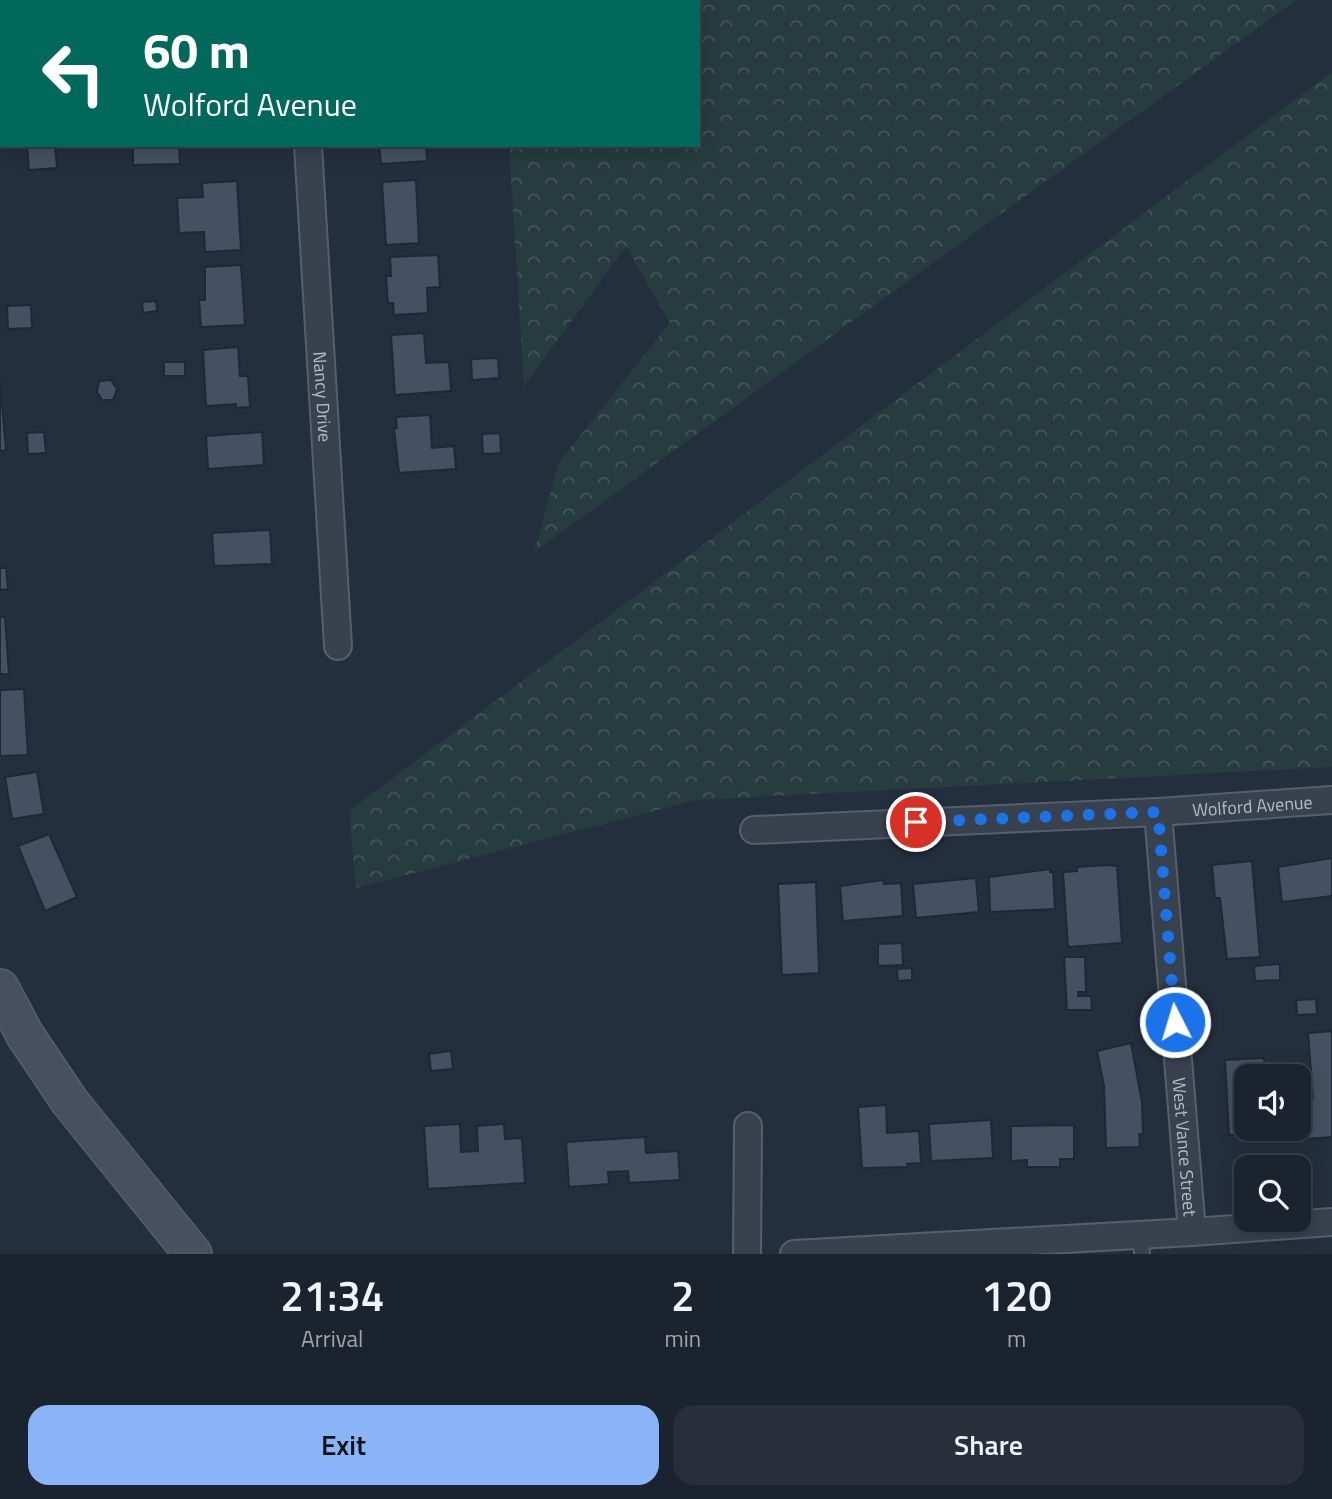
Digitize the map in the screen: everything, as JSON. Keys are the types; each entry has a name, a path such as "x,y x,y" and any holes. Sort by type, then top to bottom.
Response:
{"main road":[{"path":"0,988 25,1035 70,1102 192,1254"}],"street":[{"name":"Nancy Drive","path":"309,147 338,646"},
{"name":"Wolford Avenue","path":"754,830 1158,812 1332,800"},
{"name":"West Vance Street","path":"1158,812 1192,1232"},
{"path":"747,1254 748,1126"},
{"path":"794,1254 1141,1244 1192,1232 1332,1222"}],"green space":[{"path":"700,0 1296,0 534,552 559,462 670,323 626,246 524,386 509,147 700,147"},
{"path":"1332,72 1332,767 696,800 356,888 349,811"}],"building":[{"path":"27,147 55,147 57,168 29,170"},
{"path":"133,147 179,147 180,164 133,165"},
{"path":"379,147 426,147 427,161 381,164"},
{"path":"416,180 419,243 386,245 382,182"},
{"path":"237,181 241,250 205,252 204,232 179,233 177,198 203,197 202,183"},
{"path":"438,255 440,287 427,288 428,313 394,315 393,303 388,303 386,276 391,276 390,257"},
{"path":"241,265 245,325 201,327 199,300 205,300 205,267"},
{"path":"156,301 157,311 143,313 142,302"},
{"path":"31,305 32,328 8,329 7,306"},
{"path":"424,333 426,363 449,362 451,391 395,395 391,335"},
{"path":"238,347 240,376 248,376 250,407 236,408 236,404 206,406 203,350"},
{"path":"498,358 499,378 472,380 471,359"},
{"path":"164,362 185,362 185,376 164,376"},
{"path":"111,380 117,389 113,400 102,400 97,392 99,381"},
{"path":"0,382 6,450 0,451"},
{"path":"430,415 432,448 454,446 456,469 399,473 394,428 397,428 396,417"},
{"path":"44,432 46,453 28,454 27,433"},
{"path":"262,432 264,465 208,469 206,436"},
{"path":"500,433 501,453 483,454 482,434"},
{"path":"270,530 272,564 214,566 212,533"},
{"path":"0,568 6,568 8,589 0,590"},
{"path":"0,617 5,617 9,674 0,674"},
{"path":"24,689 28,755 0,756 0,690"},
{"path":"37,772 44,814 12,819 5,777"},
{"path":"49,834 77,897 45,911 18,846"},
{"path":"1332,858 1332,896 1282,902 1278,867"},
{"path":"1252,861 1260,957 1227,959 1220,898 1215,898 1212,865"},
{"path":"1117,866 1122,943 1068,947 1063,872 1077,871 1077,867"},
{"path":"1050,869 1050,872 1053,872 1055,909 990,912 989,877"},
{"path":"976,878 979,912 916,918 913,884"},
{"path":"883,880 884,884 901,883 903,916 843,921 840,886"},
{"path":"816,882 819,973 782,975 778,884"},
{"path":"902,943 903,965 878,966 878,944"},
{"path":"1064,957 1085,957 1086,992 1078,992 1078,996 1091,996 1092,1010 1067,1010"},
{"path":"1280,964 1280,980 1255,981 1254,966"},
{"path":"912,968 912,980 898,981 897,969"},
{"path":"1316,999 1317,1014 1297,1015 1296,1000"},
{"path":"1332,1031 1332,1137 1311,1138 1313,1098 1308,1033"},
{"path":"1131,1043 1142,1102 1143,1134 1139,1134 1140,1147 1106,1148 1104,1086 1097,1051"},
{"path":"451,1051 453,1069 431,1071 429,1054"},
{"path":"1264,1058 1264,1064 1234,1064 1234,1135 1229,1135 1225,1060"},
{"path":"886,1105 887,1133 919,1131 921,1163 907,1164 908,1167 862,1168 858,1107"},
{"path":"991,1120 993,1158 931,1161 929,1124"},
{"path":"460,1124 461,1152 478,1151 477,1126 504,1124 505,1139 522,1138 525,1183 428,1189 424,1126"},
{"path":"1074,1125 1074,1159 1060,1159 1060,1167 1027,1167 1027,1160 1011,1161 1011,1126"},
{"path":"645,1137 646,1153 678,1151 680,1180 629,1183 628,1171 608,1172 609,1184 569,1187 566,1142"}],"route":[{"path":"916,822 1158,812 1175,1022"}]}
